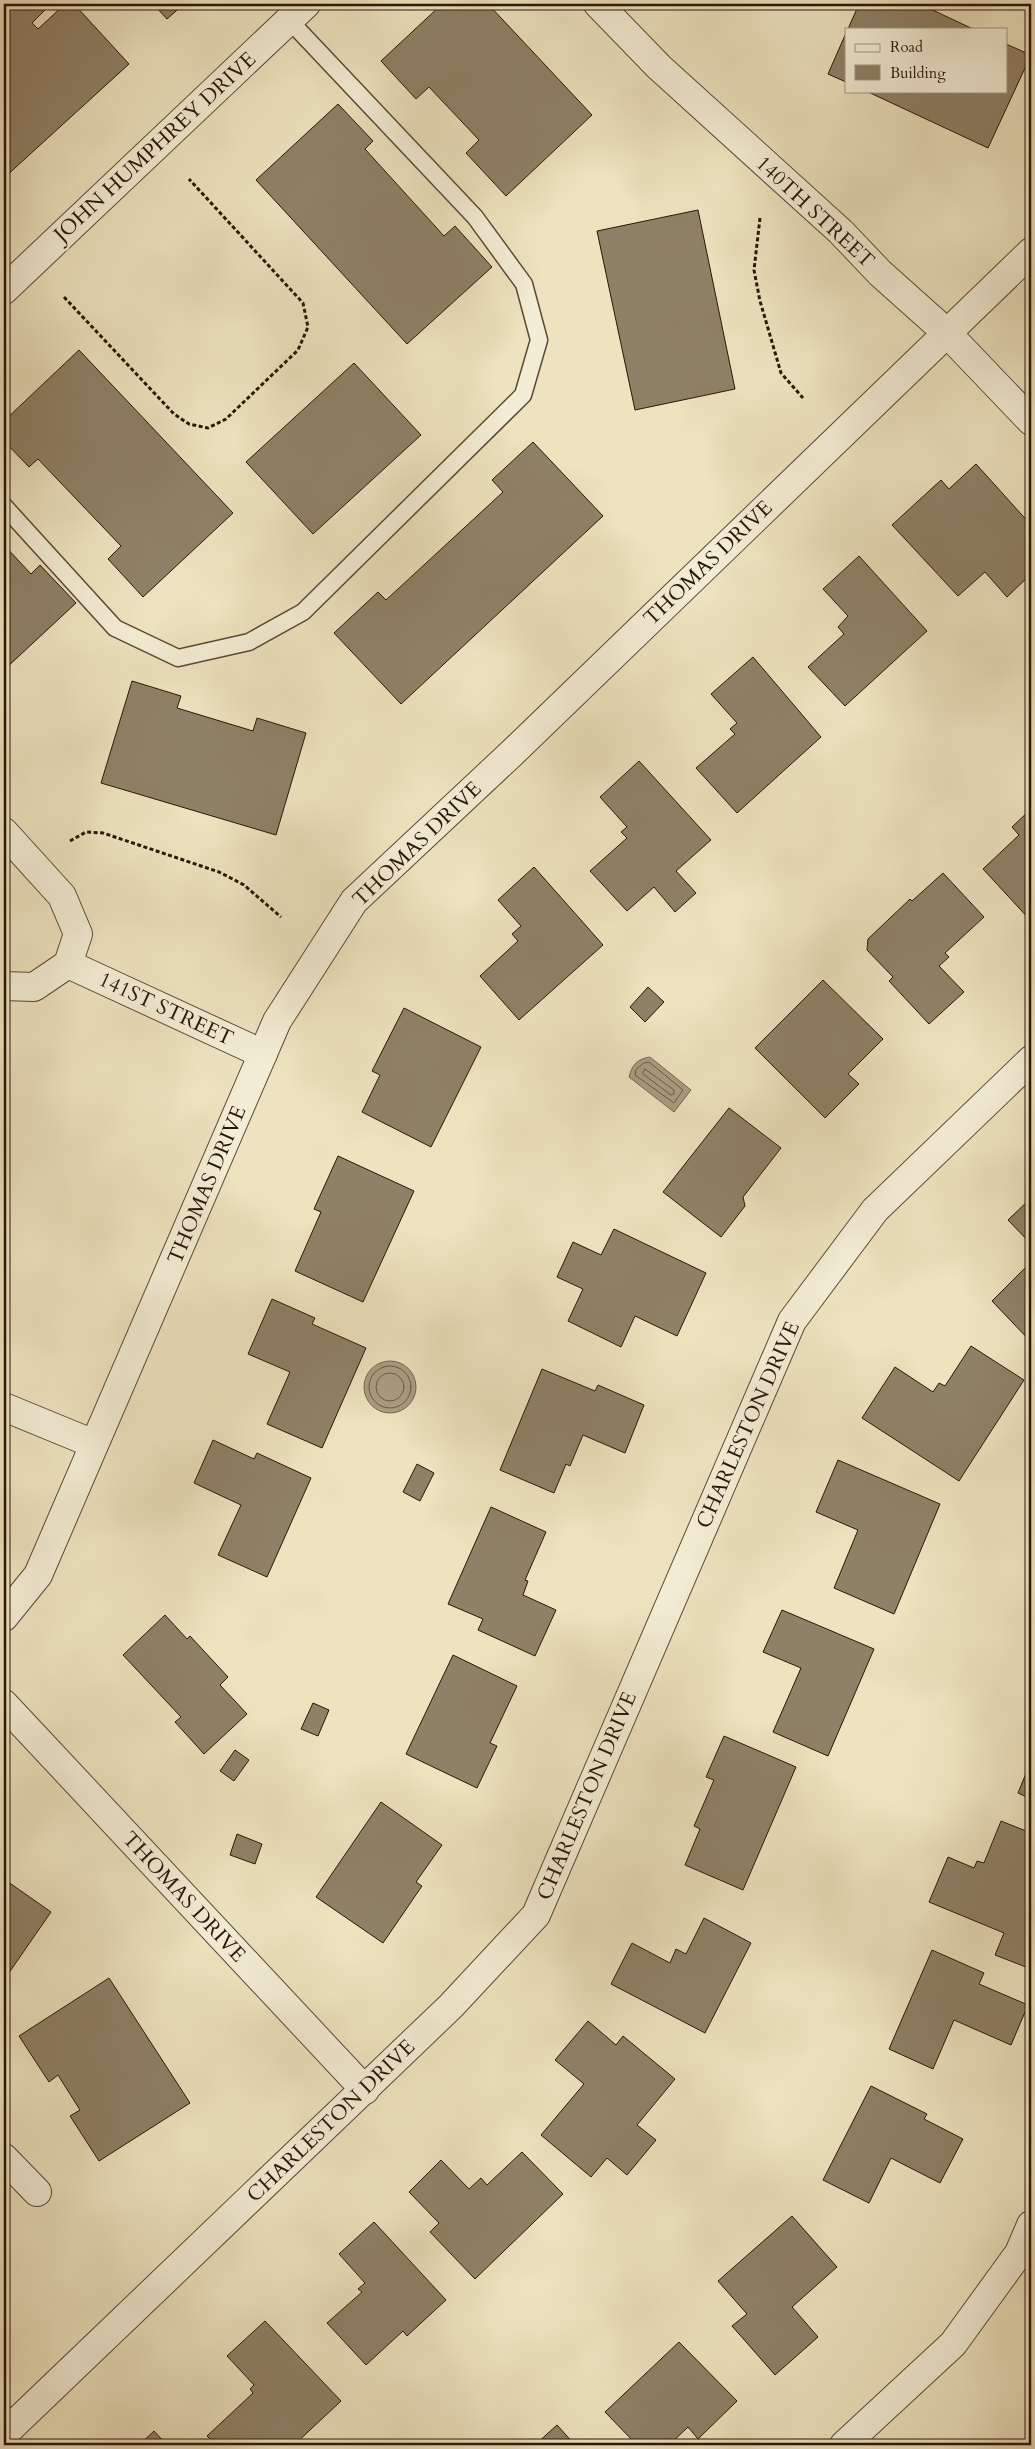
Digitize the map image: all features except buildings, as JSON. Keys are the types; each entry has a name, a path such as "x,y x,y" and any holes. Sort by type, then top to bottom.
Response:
{"street":[{"name":"140TH STREET","path":"598,4 659,67 841,232 880,273 946,332 1031,421"},
{"name":"JOHN HUMPHREY DRIVE","path":"4,290 298,12"},
{"name":"THOMAS DRIVE","path":"4,1617 38,1575 277,1021 354,901 512,753 1031,252"},
{"path":"4,832 62,896 78,934 68,964 34,986 4,986"},
{"name":"141ST STREET","path":"68,964 263,1054"},
{"name":"CHARLESTON DRIVE","path":"4,2434 452,2006 536,1915 792,1321 875,1210 1031,1060"},
{"path":"4,1407 94,1444"},
{"name":"THOMAS DRIVE","path":"4,1704 365,2090"},
{"path":"4,2158 37,2192"},
{"path":"844,2445 952,2344 1019,2254 1031,2225"}],"lane":[{"path":"4,506 115,628 178,658 249,642 303,612 523,395 539,340 524,284 475,217 298,12"}],"path":[{"path":"64,297 174,414 189,424 208,428 226,419 243,404 298,350 308,327 303,304 189,178"},
{"path":"760,218 754,270 760,301 781,373 803,398"},
{"path":"70,841 86,832 102,833 218,872 244,885 281,917"}],"water":[{"path":"650,1057 691,1090 674,1112 629,1077 636,1063"},
{"path":"390,1361 400,1363 408,1369 414,1377 416,1387 414,1397 408,1405 400,1411 390,1413 380,1411 372,1405 366,1397 364,1387 366,1377 372,1369 380,1363"}]}
